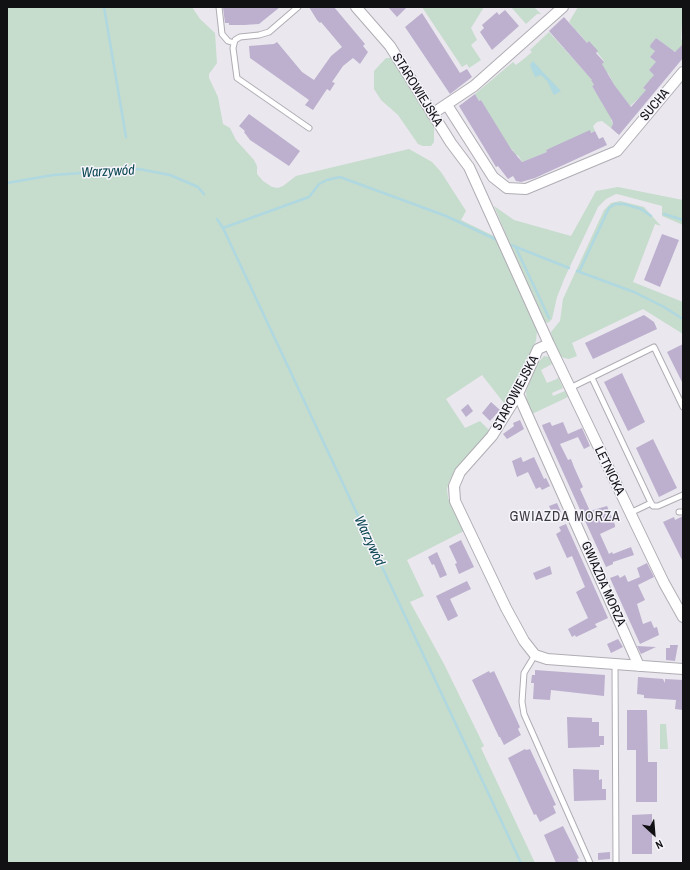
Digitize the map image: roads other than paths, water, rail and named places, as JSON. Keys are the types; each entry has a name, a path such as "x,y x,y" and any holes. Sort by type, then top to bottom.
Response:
{"street":[{"name":"STAROWIEJSKA","path":"356,7 390,46 432,114 469,167 549,344 538,349 518,394 492,436 460,472 455,481 454,494 455,501 506,608 524,642 535,654"},
{"path":"432,114 474,86 564,7"},
{"name":"SUCHA","path":"628,138 683,72"},
{"name":"STAROWIEJSKA","path":"447,105 493,177 502,186 513,190 532,187 618,151 628,138"},
{"name":"LETNICKA","path":"549,344 664,584 683,617"},
{"name":"GWIAZDA MORZA","path":"518,394 639,666"},
{"path":"535,654 547,659 683,669"}],"lane":[{"path":"219,7 222,34 228,41 234,43"},
{"path":"298,7 269,32 259,35 240,37 234,43 233,48 237,78 309,128"},
{"path":"570,388 654,347 683,407"},
{"path":"592,378 651,503 656,506 661,505 683,495"},
{"path":"630,513 651,503"},
{"path":"535,654 524,674 522,702 524,714 590,863"},
{"path":"615,664 616,863"}],"water":[{"path":"533,61 561,91 554,95 547,81 541,75 535,77 530,65"}],"waterway":[{"path":"104,7 126,137"},
{"name":"Warzywód","path":"7,183 53,175 139,169 170,175 198,187 204,194"},
{"path":"223,228 309,197 319,184 327,180 340,177 446,216 497,240"},
{"path":"579,272 609,208 615,204 624,204 641,209 651,216"},
{"path":"664,214 683,220"},
{"name":"Warzywód","path":"217,219 223,228 521,863"},
{"path":"511,245 569,268"},
{"path":"516,248 549,318"},
{"path":"577,271 634,292 664,307 683,319"}],"district":[{"name":"GWIAZDA MORZA","path":"565,517"}]}
